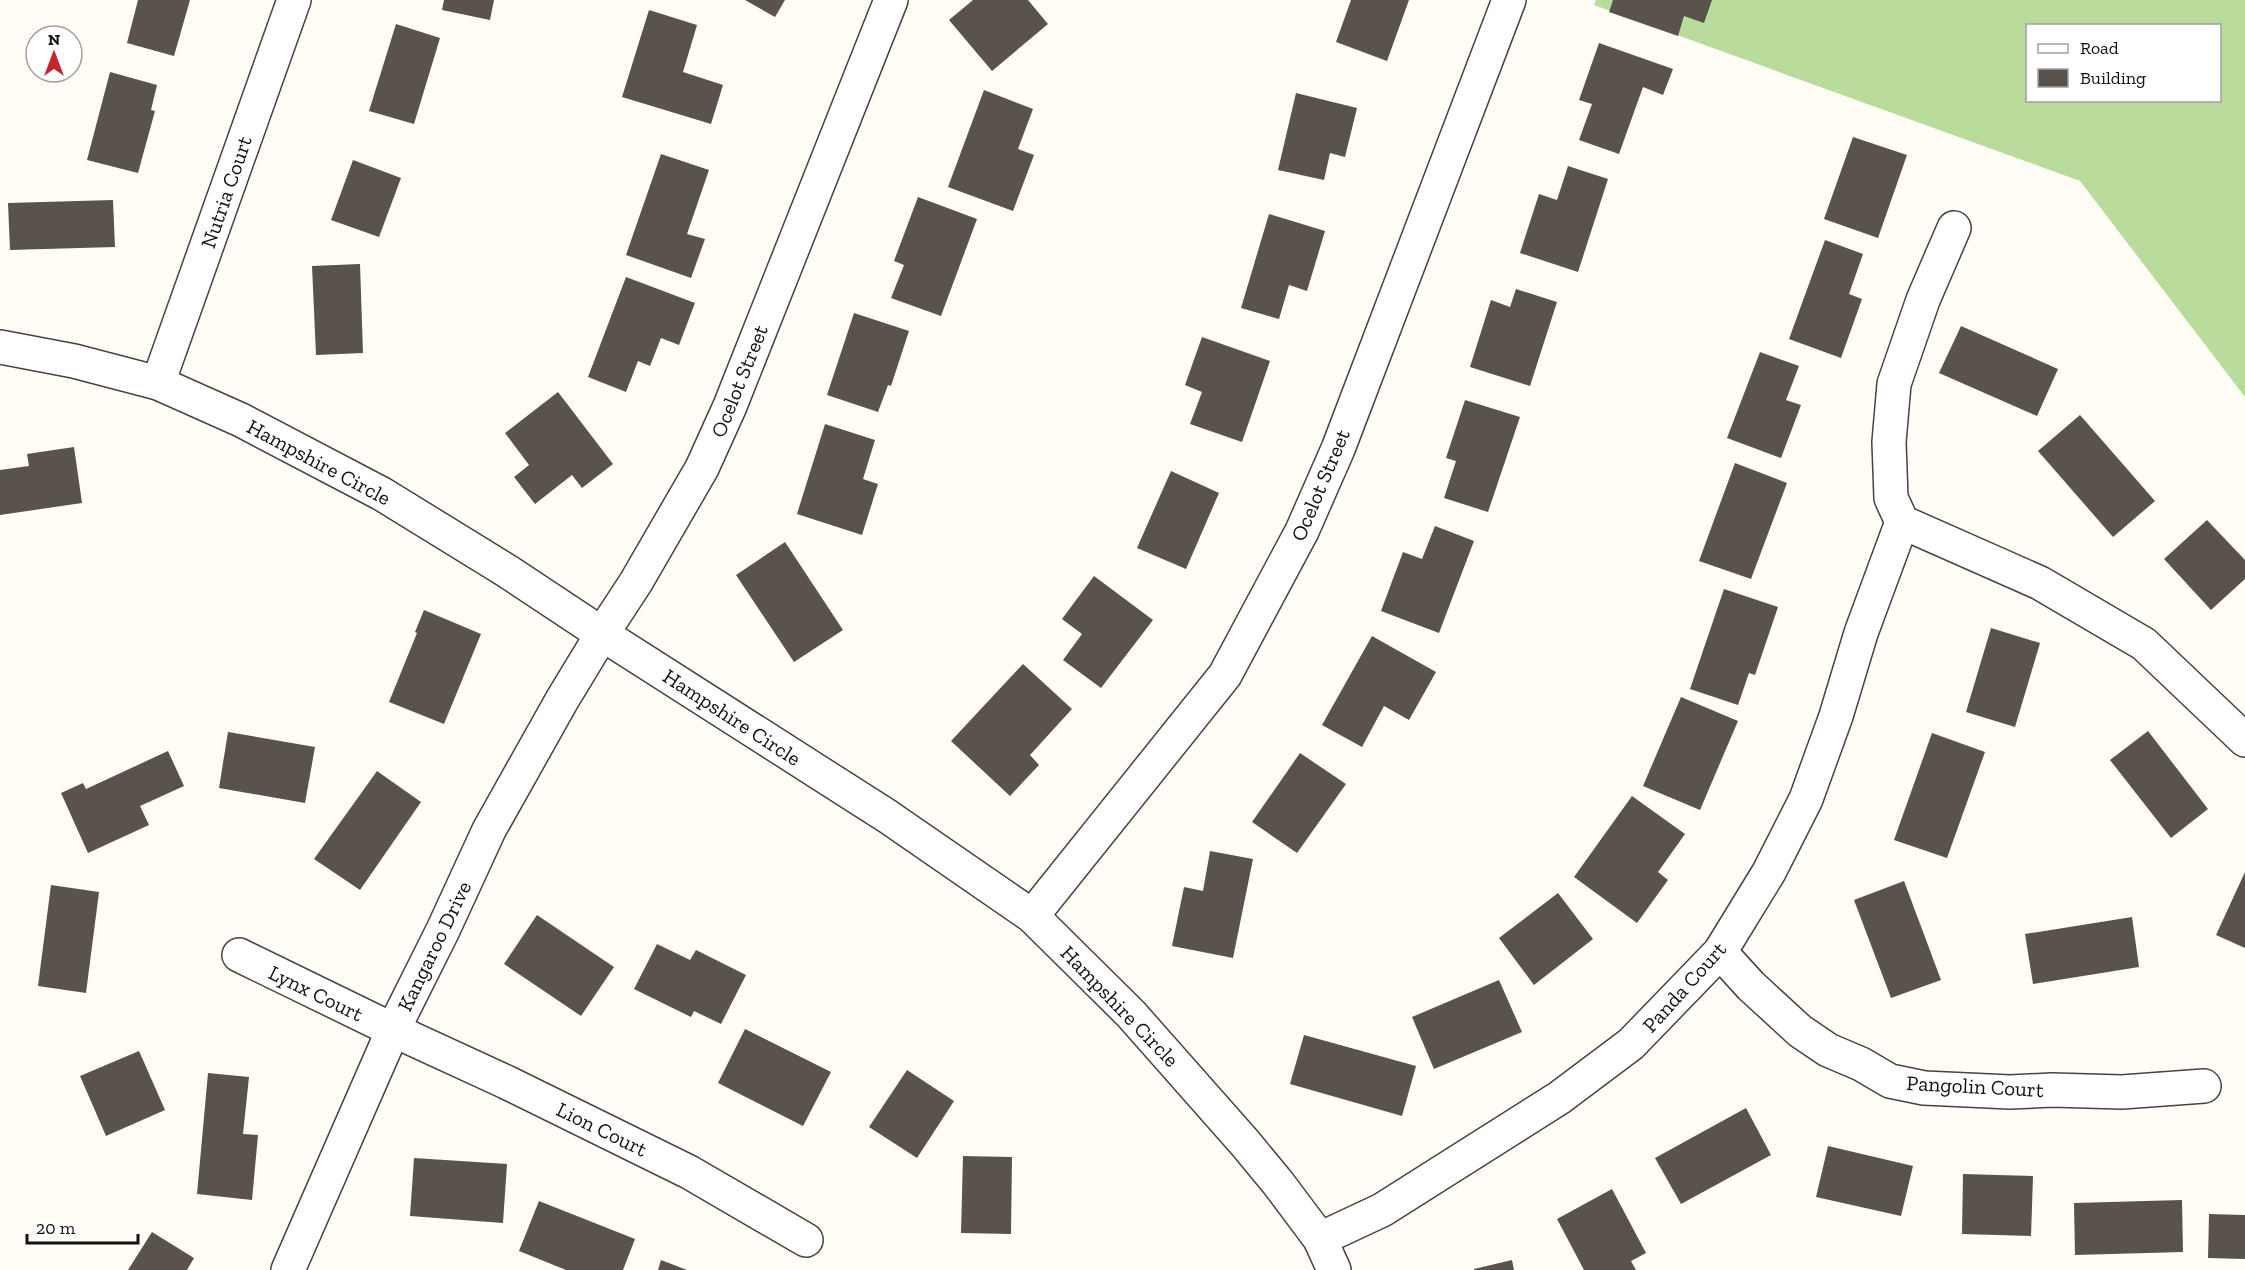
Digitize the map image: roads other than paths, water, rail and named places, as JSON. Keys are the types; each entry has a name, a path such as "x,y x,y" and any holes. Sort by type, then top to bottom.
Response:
{"street":[{"name":"Nutria Court","path":"158,384 294,0"},
{"name":"Ocelot Street","path":"602,634 636,582 702,468 730,406 845,113 870,58 891,0"},
{"name":"Ocelot Street","path":"1032,916 1226,675 1302,531 1338,449 1509,0"},
{"path":"1954,228 1923,300 1894,384 1888,442 1891,498 1902,522 2040,583 2144,644 2245,740"},
{"name":"Hampshire Circle","path":"0,347 74,361 158,384 241,420 382,494 507,571 887,816 1032,916 1131,1014 1184,1071 1278,1183 1320,1239 1334,1270"},
{"name":"Panda Court","path":"1320,1239 1382,1210 1559,1098 1631,1044 1720,952 1769,872 1806,799 1836,716 1861,633 1902,522"},
{"name":"Kangaroo Drive","path":"288,1270 393,1030 443,930 489,830 602,634"},
{"name":"Pangolin Court","path":"1720,952 1751,987 1800,1031 1828,1050 1861,1064 1890,1081 1924,1088 2010,1092 2052,1090 2122,1092 2204,1086"},
{"name":"Lynx Court","path":"240,955 393,1030"},
{"name":"Lion Court","path":"393,1030 506,1082 689,1172 806,1240"}]}
